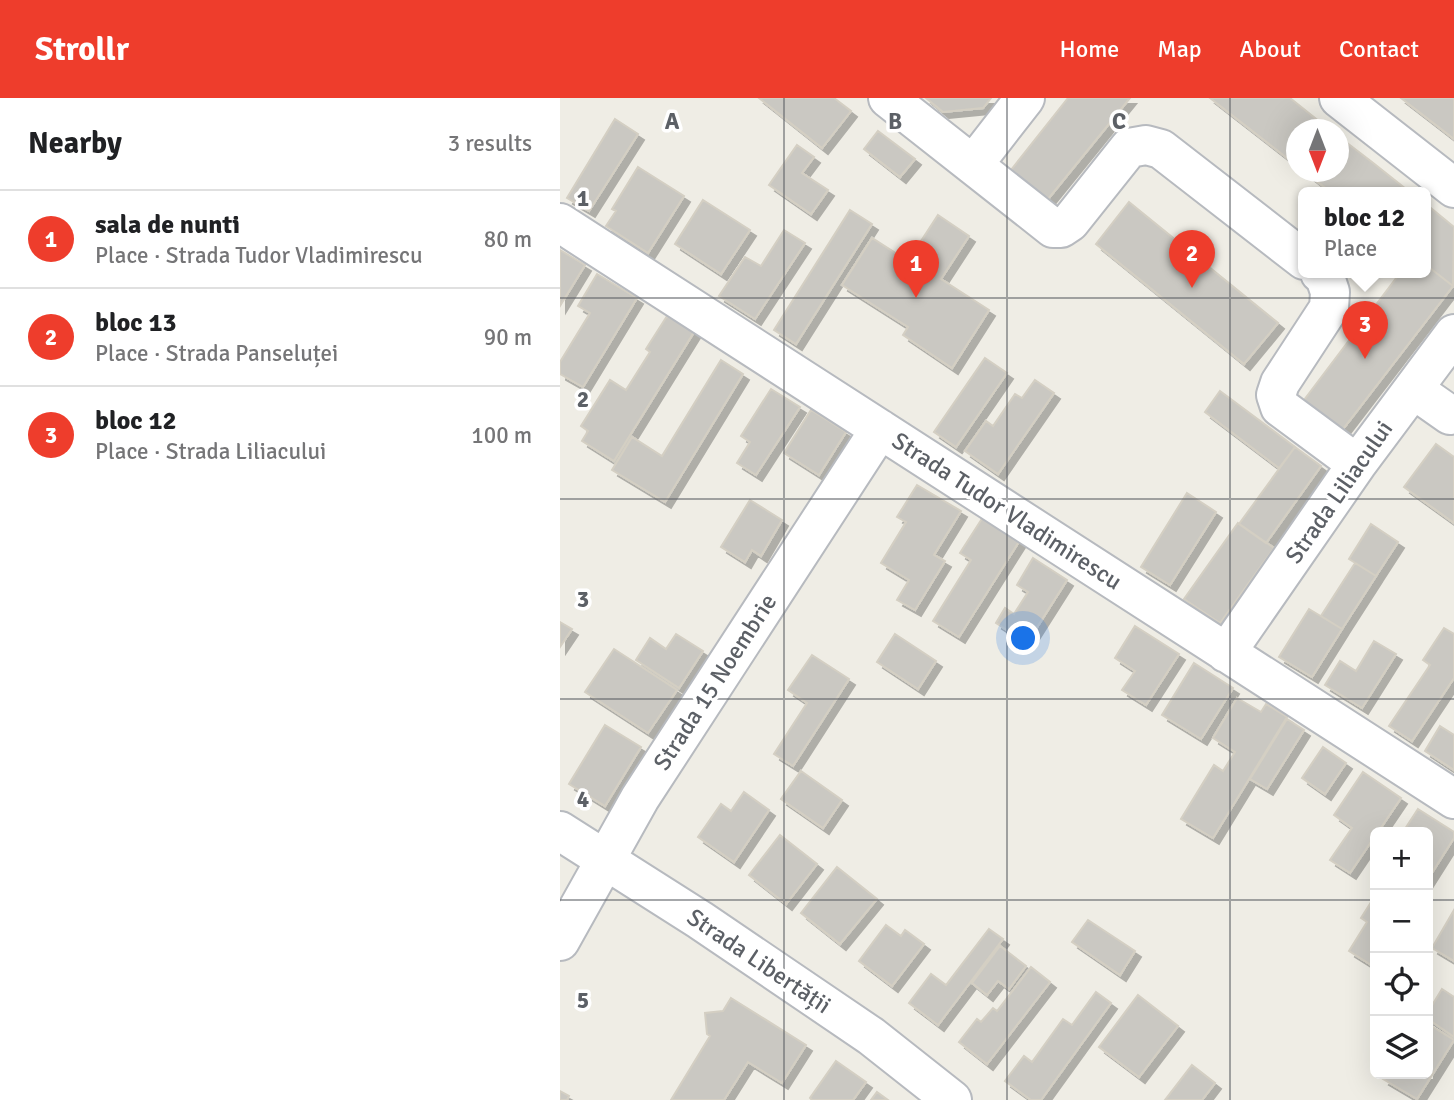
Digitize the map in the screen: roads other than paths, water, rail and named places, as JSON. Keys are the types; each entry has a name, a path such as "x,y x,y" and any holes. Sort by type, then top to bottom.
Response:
{"street":[{"path":"888,98 1053,228 1061,228 1070,222 1129,148 1146,145 1161,149 1298,255"},
{"path":"973,165 1025,98"},
{"path":"1339,98 1454,188"},
{"name":"Strada Tudor Vladimirescu","path":"560,223 1454,799"},
{"path":"1325,278 1330,292 1329,308 1280,383 1276,395 1280,407 1357,464"},
{"name":"Strada Liliacului","path":"1226,653 1357,464 1454,334"},
{"path":"1413,389 1450,415"},
{"name":"Strada 15 Noembrie","path":"560,942 640,798 880,429"},
{"name":"Strada Libertății","path":"560,831 699,920 871,1036 952,1100"}],"place":[{"name":"bloc 13","path":"1192,288"},
{"name":"sala de nunti","path":"916,298"},
{"name":"bloc 12","path":"1365,359"}]}
